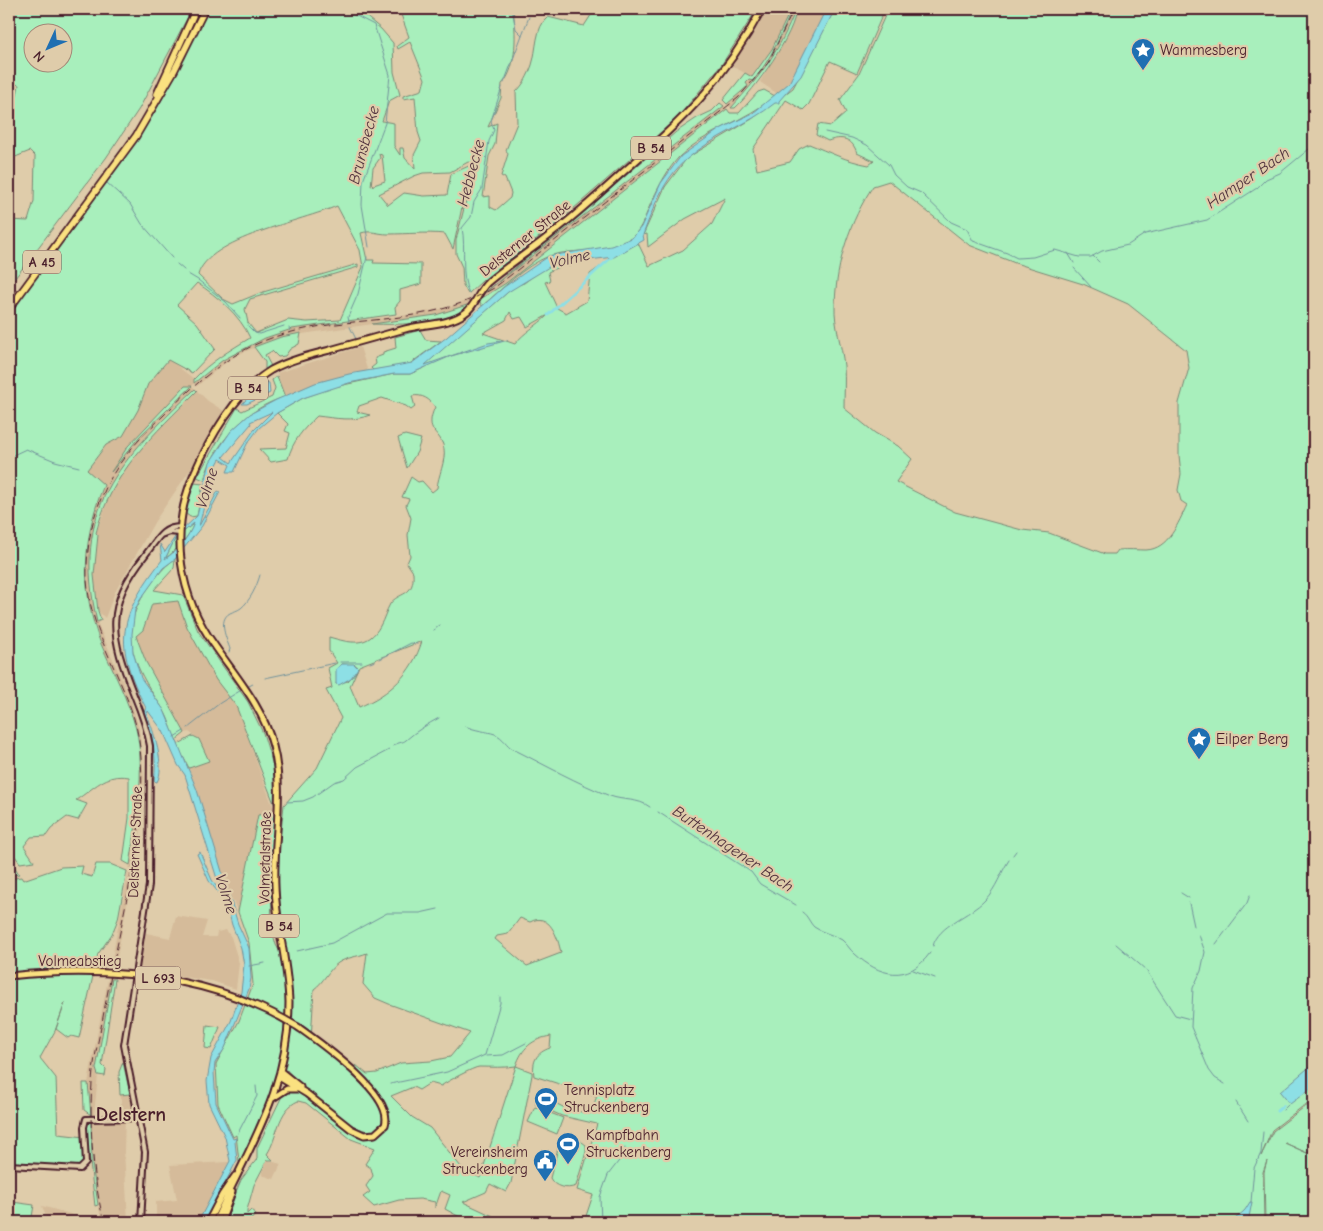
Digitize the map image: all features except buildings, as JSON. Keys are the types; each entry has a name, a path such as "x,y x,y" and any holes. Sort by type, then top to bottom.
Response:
{"highway":[{"name":"A 45","path":"135,135 154,100 196,9"},
{"name":"A 45","path":"9,304 135,135 205,9"},
{"name":"A 45","path":"9,309 76,215"}],"main road":[{"name":"Delsterner Straße","path":"180,530 187,494 200,461 235,404 255,382 278,366 306,356 408,328 453,319 466,313 486,284 571,218 692,110 730,63 762,9"},
{"name":"Volmetalstraße","path":"180,530 180,556 184,582 197,618 246,689 266,724 276,758 278,780 275,899 289,1004 286,1042 273,1098 250,1151 215,1222"},
{"name":"Volmeabstieg","path":"9,976 79,971 123,974 182,981 248,1000 298,1027 342,1060 364,1082 384,1109 385,1125 375,1134 357,1133 280,1074"},
{"name":"Volmeabstieg","path":"280,1074 307,1094"},
{"path":"273,1098 287,1089 299,1089"},
{"path":"208,1222 229,1183 240,1170"},
{"path":"221,1222 235,1180"}],"street":[{"name":"Delsterner Straße","path":"141,1222 145,1152 124,1039 150,879 150,746 145,724 120,660 115,626 117,607 126,582 159,537 165,533 180,530"},
{"path":"9,1165 72,1170 84,1166 86,1160 84,1123 86,1119 138,1118"}],"shaded area":[{"path":"765,9 791,9 772,49 752,77 732,66"},
{"path":"792,9 796,9 792,20 769,65 731,108 727,104 748,86 746,83 749,80 753,80 766,63"},
{"path":"797,9 826,9 794,77 778,94 760,82 783,42"},
{"path":"724,106 727,109 506,283 479,300 483,294"},
{"path":"473,298 470,304 436,315 281,337 239,354 197,386 194,384 192,386 208,401 224,411 192,467 155,521 115,592 105,618 98,611 94,575 98,535 96,534 111,491 107,489 93,533 90,585 97,622 131,701 139,728 144,778 141,829 96,1069 98,1075 94,1115 91,1115 88,1083 130,865 137,820 139,758 136,729 100,642 89,603 86,550 93,514 104,486 86,470 106,445 123,436 138,410 148,384 168,359 194,379 195,383 210,369 237,351 265,338 292,329 416,314 450,307"},
{"path":"360,347 368,372 349,374 316,383 285,397 277,373"},
{"path":"178,601 187,627 216,680 236,706 273,807 273,813 258,815 238,912 224,882 189,768 209,761 199,739 189,732 185,733 181,728 146,662 136,636 143,630 152,604"},
{"path":"176,916 207,921 202,937 216,937 217,932 226,930 231,937 239,963 236,989 212,981 139,971 146,933 170,938"},
{"path":"123,1062 135,1118 125,1118 124,1150 128,1222 48,1222 42,1206 95,1221 101,1220 92,1163 91,1120 111,1121 122,1118 119,1072"},
{"path":"267,1160 281,1164 274,1179 262,1175"},
{"path":"229,1162 198,1222 156,1222 156,1202 177,1200 170,1165"}],"green space":[{"path":"9,9 192,9 139,109 106,158 9,286 9,220 28,221 34,201 35,156 30,151 9,158 9,135 19,85 9,82"},
{"path":"207,9 357,9 381,29 393,43 394,72 400,95 389,101 382,121 394,123 394,146 400,155 400,148 403,148 405,158 415,169 414,155 421,141 418,132 415,97 403,99 403,96 422,90 425,79 410,42 398,49 397,46 409,37 399,9 513,9 515,48 513,59 511,68 502,84 501,98 488,127 497,123 495,144 489,156 483,197 490,196 490,207 496,210 510,198 511,193 505,178 501,176 508,154 506,150 517,123 516,92 524,83 529,73 541,27 548,17 584,26 595,9 757,9 722,64 678,117 556,224 468,294 463,285 462,267 456,254 456,240 474,169 474,163 468,162 450,172 423,173 414,176 379,194 388,205 404,193 424,196 447,195 451,174 471,165 453,249 445,234 361,233 367,260 374,260 373,263 421,264 421,284 400,290 400,301 395,307 396,314 292,329 265,338 223,360 194,383 194,379 207,367 250,338 234,314 197,283 177,305 197,323 215,349 192,373 168,360 148,384 138,410 123,436 106,445 87,470 104,485 91,524 88,544 86,564 90,605 101,644 133,718 139,744 139,796 130,865 123,861 129,818 129,777 121,776 101,782 76,800 87,804 78,820 67,817 51,829 46,836 31,837 24,846 34,861 20,863 15,856 11,861 19,874 9,876 9,315 24,289 155,112 185,58","holes":["379,154 382,155 385,181 371,186 373,168 380,158","337,206 360,250 363,267 340,320 307,322 288,320 256,333 248,323 245,309 250,299 358,267 358,264 260,293 233,304 223,299 198,275 205,262 219,251 237,241 258,232"]},
{"path":"791,9 780,37 765,64 753,81 749,80 746,83 748,86 727,104 723,100 745,73 752,77 772,49"},
{"path":"796,9 789,32 773,61 753,89 735,108 731,108 769,62 783,38"},
{"path":"835,9 885,9 857,73 830,61 809,104 803,110 786,100 753,149 757,170 790,162 799,149 809,144 853,161 869,165 874,161 857,153 849,141 838,139 828,141 816,135 818,124 831,126 846,113 840,100 859,74 888,9 1314,9 1314,1101 1302,1107 1272,1130 1261,1156 1273,1131 1314,1102 1314,1144 1307,1153 1314,1145 1314,1222 1265,1222 1264,1172 1267,1161 1263,1172 1264,1222 584,1222 593,1195 577,1190 597,1124 562,1116 535,1104 539,1095 565,1108 590,1114 597,1096 534,1076 534,1062 541,1052 550,1048 551,1036 538,1039 529,1045 521,1054 516,1066 532,1072 532,1075 511,1183 506,1192 490,1184 486,1192 463,1202 493,1216 489,1222 469,1222 445,1209 450,1195 441,1191 435,1208 435,1202 420,1199 399,1200 374,1207 363,1197 370,1192 366,1186 373,1176 371,1168 365,1164 375,1148 351,1139 306,1103 298,1101 291,1105 282,1118 267,1154 273,1160 267,1160 254,1185 247,1214 251,1210 256,1214 249,1222 223,1222 241,1180 257,1159 257,1148 283,1094 291,1091 299,1093 355,1136 373,1139 388,1127 389,1117 387,1108 377,1092 359,1072 356,1065 367,1074 377,1073 401,1063 431,1061 450,1057 470,1033 375,998 363,984 367,953 341,961 314,989 311,1040 362,1084 378,1104 382,1113 382,1121 379,1128 371,1131 359,1128 346,1121 317,1099 287,1070 279,1077 266,1119 239,1161 236,1135 233,1137 218,1104 216,1064 239,1021 253,984 249,943 238,912 258,815 274,813 271,927 276,945 286,963 278,884 279,848 284,805 317,768 341,718 326,690 332,688 328,668 337,663 329,651 329,637 351,642 364,641 370,638 380,626 390,604 406,593 412,586 413,572 407,563 410,556 408,535 411,518 406,505 409,499 402,497 411,477 418,482 422,481 432,492 437,488 444,454 440,438 434,431 431,422 435,407 428,399 422,396 412,396 415,407 411,410 406,406 382,398 359,406 357,412 370,415 364,417 344,419 317,416 299,436 292,447 288,459 271,462 259,449 286,448 290,433 285,431 288,424 277,413 303,398 334,387 394,374 410,374 426,367 424,365 431,358 515,286 524,283 544,268 560,262 574,261 570,266 563,265 548,272 550,281 545,282 557,308 566,313 587,301 590,274 620,252 638,243 649,266 683,250 712,224 725,198 685,219 648,247 647,234 643,235 665,187 687,158 752,119 793,88","holes":["889,181 969,245 1015,263 1083,284 1128,304 1186,350 1189,368 1179,403 1181,474 1178,490 1181,501 1187,505 1167,540 1154,549 1118,550 1115,554 1105,554 1049,533 1022,530 955,512 896,482 912,459 898,446 875,433 844,408 844,366 836,320 836,289 841,258 851,228 873,186","510,312 514,319 521,317 527,327 548,315 515,344 483,333 506,320","422,641 418,653 406,673 390,689 370,702 359,707 350,686 356,672 348,681 336,684 342,664 356,665 357,671 359,666","520,918 530,922 543,920 552,928 558,940 561,953 527,966 495,939 497,936 508,934","516,1066 480,1178 461,1167 430,1128 412,1117 391,1096 413,1087 419,1090 430,1083 441,1086 479,1067"]},
{"path":"764,90 775,96 764,105 701,140 679,157 661,182 641,225 631,238 602,249 559,254 540,260 505,285 482,306 479,300 506,283 727,109 730,113 739,113 758,92"},
{"path":"720,103 724,106 483,294 599,199 676,132 697,118 712,111"},
{"path":"470,304 462,311 439,320 410,324 372,324 436,315"},
{"path":"420,330 426,340 441,341 407,366 373,370 371,368 376,364 375,358 383,355 383,352 396,348 395,337"},
{"path":"301,333 299,344 290,349 285,356 278,357 272,351 265,355 271,366 265,369 265,362 254,347 281,337"},
{"path":"277,376 285,397 258,409 234,428 216,453 204,480 197,477 237,408 242,411 272,397 275,388 272,380"},
{"path":"185,386 192,386 140,436 111,472 128,446"},
{"path":"195,389 197,391 136,455 112,491 103,511 96,533 98,535 94,575 98,611 101,620 97,622 91,582 91,547 97,517 108,490 124,464 144,440"},
{"path":"405,435 421,439 417,452 407,468 398,438"},
{"path":"194,483 203,484 197,516 190,517 185,513"},
{"path":"194,523 186,538 165,559 175,539"},
{"path":"175,559 174,568 154,590 183,595 198,631 248,702 263,733 275,772 275,806 236,706 216,680 187,627 178,601 152,604 143,630 136,636 146,662 185,733 175,741 165,713 138,666 131,637 132,622 137,606 157,577"},
{"path":"193,736 199,739 209,761 189,768 177,745"},
{"path":"96,864 110,864 127,871 118,919 112,934 98,954 79,1038 71,1036 68,1038 56,1029 65,1003 55,1031 40,1058 56,1078 58,1134 85,1137 86,1163 82,1168 52,1168 9,1163 9,879 21,877 23,880 61,867 83,866 81,874 92,877"},
{"path":"112,979 115,979 102,1065 106,1069 105,1076 98,1075 96,1069"},
{"path":"207,1025 220,1027 211,1049 205,1048"},
{"path":"123,1062 130,1094 120,1095 119,1072"},
{"path":"83,1083 88,1083 91,1115 84,1110"},
{"name":"Tennisplatz Struckenberg","path":"535,1107 563,1118 557,1134 528,1122"},
{"path":"91,1120 92,1163 98,1205 95,1206 86,1126"},
{"name":"Kampfbahn Struckenberg","path":"574,1136 586,1145 586,1152 576,1186 569,1188 561,1187 554,1184 550,1178 560,1141"},
{"path":"9,1188 11,1188 12,1202 34,1205 32,1217 48,1222 16,1222 9,1216"}],"water":[{"name":"Volme","path":"826,9 835,9 801,76 779,103 775,103 754,118 697,151 672,175 655,204 643,235 644,240 614,257 554,264 508,292 425,365 488,343 508,340 451,356 410,374 394,374 349,383 303,398 277,413 259,428 247,444 234,472 227,472 230,465 220,459 212,474 199,526 218,491 220,492 202,526 175,559 163,568 140,600 135,610 132,634 133,652 141,678 164,710 197,790 238,924 249,948 251,978 249,989 225,1048 215,1063 214,1072 216,1103 233,1139 236,1138 237,1160 205,1222 198,1222 230,1161 225,1137 209,1104 207,1081 211,1058 231,1021 241,992 244,965 241,948 226,902 209,881 197,854 200,852 212,880 222,895 185,775 178,765 163,731 148,711 147,714 155,739 160,767 157,782 154,781 155,755 150,729 144,712 146,708 128,665 125,631 129,614 148,580 162,560 160,544 165,552 175,537 197,516 210,462 231,431 250,414 315,383 349,374 412,363 447,337 504,287 549,256 611,246 632,238 641,227 661,183 681,156 720,129 753,113 789,83","holes":["272,412 254,430 231,463 223,457 251,424 250,422","194,523 182,543 165,559 175,539"]},
{"path":"264,381 269,383 270,393 247,404 242,404"},
{"path":"342,664 354,664 358,668 351,678 339,685 336,684 336,669"},
{"path":"1314,1063 1314,1086 1290,1104 1280,1092"},
{"path":"1250,1202 1252,1202 1248,1222 1232,1222 1245,1210"}],"waterway":[{"name":"Brunsbecke","path":"343,9 374,25 390,75 385,123 363,181 362,205 369,247"},
{"name":"Hebbecke","path":"504,83 522,35 516,29 512,9"},
{"path":"532,13 536,9"},
{"path":"522,35 529,17"},
{"name":"Hebbecke","path":"469,293 466,287 464,271 462,228 471,217 474,202 482,189 489,141 494,130 491,121 502,87"},
{"name":"Hamper Bach","path":"825,132 852,138 867,145 889,165 894,175 907,187 921,193 951,222 967,229 973,241 1017,258 1033,257 1055,250 1079,257 1091,257 1102,251 1128,245 1145,234 1207,220 1257,188 1266,179 1280,173 1314,145"},
{"path":"106,182 130,204 142,224 172,258"},
{"path":"1068,253 1074,263"},
{"path":"548,315 615,254"},
{"path":"1093,256 1099,262"},
{"name":"Brunsbecke","path":"349,322 348,317 358,294 367,257"},
{"path":"177,264 184,270"},
{"path":"1074,268 1091,287"},
{"path":"188,274 226,302 240,318"},
{"path":"248,326 255,333 259,334 284,326"},
{"name":"Brunsbecke","path":"350,327 356,339"},
{"path":"9,457 26,449 55,461 79,467"},
{"path":"229,652 230,649 223,625 224,620 226,616 244,605 255,588 260,575"},
{"path":"434,630 440,625"},
{"path":"380,659 411,643 417,644"},
{"path":"370,663 375,661"},
{"path":"340,662 362,662"},
{"path":"265,678 335,663"},
{"path":"247,687 253,684"},
{"path":"188,728 220,703 243,689"},
{"name":"Buttenhagener Bach","path":"393,746 405,741 439,718"},
{"name":"Buttenhagener Bach","path":"465,726 495,734 501,737 513,749 598,791 615,798 641,802 650,807"},
{"path":"174,737 184,731"},
{"name":"Buttenhagener Bach","path":"287,802 303,801 313,797 334,782 344,779 357,767 389,750"},
{"name":"Buttenhagener Bach","path":"658,812 751,872 760,884 796,905"},
{"name":"Buttenhagener Bach","path":"1013,855 1016,851"},
{"name":"Buttenhagener Bach","path":"933,946 941,932 985,900 1009,860"},
{"path":"1181,893 1189,898"},
{"path":"1216,944 1247,903 1250,895"},
{"path":"1189,903 1194,926"},
{"path":"297,951 332,943 387,913 420,913 438,909"},
{"name":"Buttenhagener Bach","path":"802,912 814,927 842,940 864,962 883,972 903,973 921,963 930,953"},
{"path":"1199,935 1205,952 1201,971 1193,988 1191,1027 1209,1070 1215,1078 1225,1084"},
{"path":"1116,944 1146,970 1175,1015 1190,1019"},
{"path":"249,966 265,963"},
{"path":"913,970 935,978"},
{"path":"390,1084 447,1072 485,1055 500,1003 500,997"},
{"path":"486,1056 503,1055 526,1043"},
{"path":"238,1133 257,1096 256,1086"},
{"path":"1236,1102 1248,1121"},
{"path":"1283,1110 1288,1105"},
{"path":"1277,1111 1283,1106"},
{"path":"1251,1202 1254,1168 1261,1153 1263,1132"},
{"path":"601,1222 600,1197 608,1175 625,1153 625,1148"}],"railway":[{"path":"104,1222 97,1189 93,1153 91,1117 93,1075 96,1050 133,865 142,788 140,749 136,724 93,615 87,580 87,557 93,524 99,502 115,470 146,433 191,389 235,355 252,346 288,333 315,327 392,318 443,309 494,288 738,98 768,63 794,9"}],"place":[{"name":"Wammesberg","path":"1143,71"},
{"name":"Eilper Berg","path":"1199,760"},
{"name":"Tennisplatz Struckenberg","path":"546,1120"},
{"name":"Kampfbahn Struckenberg","path":"568,1165"},
{"name":"Vereinsheim Struckenberg","path":"545,1182"}],"district":[{"name":"Delstern","path":"131,1114"}]}
